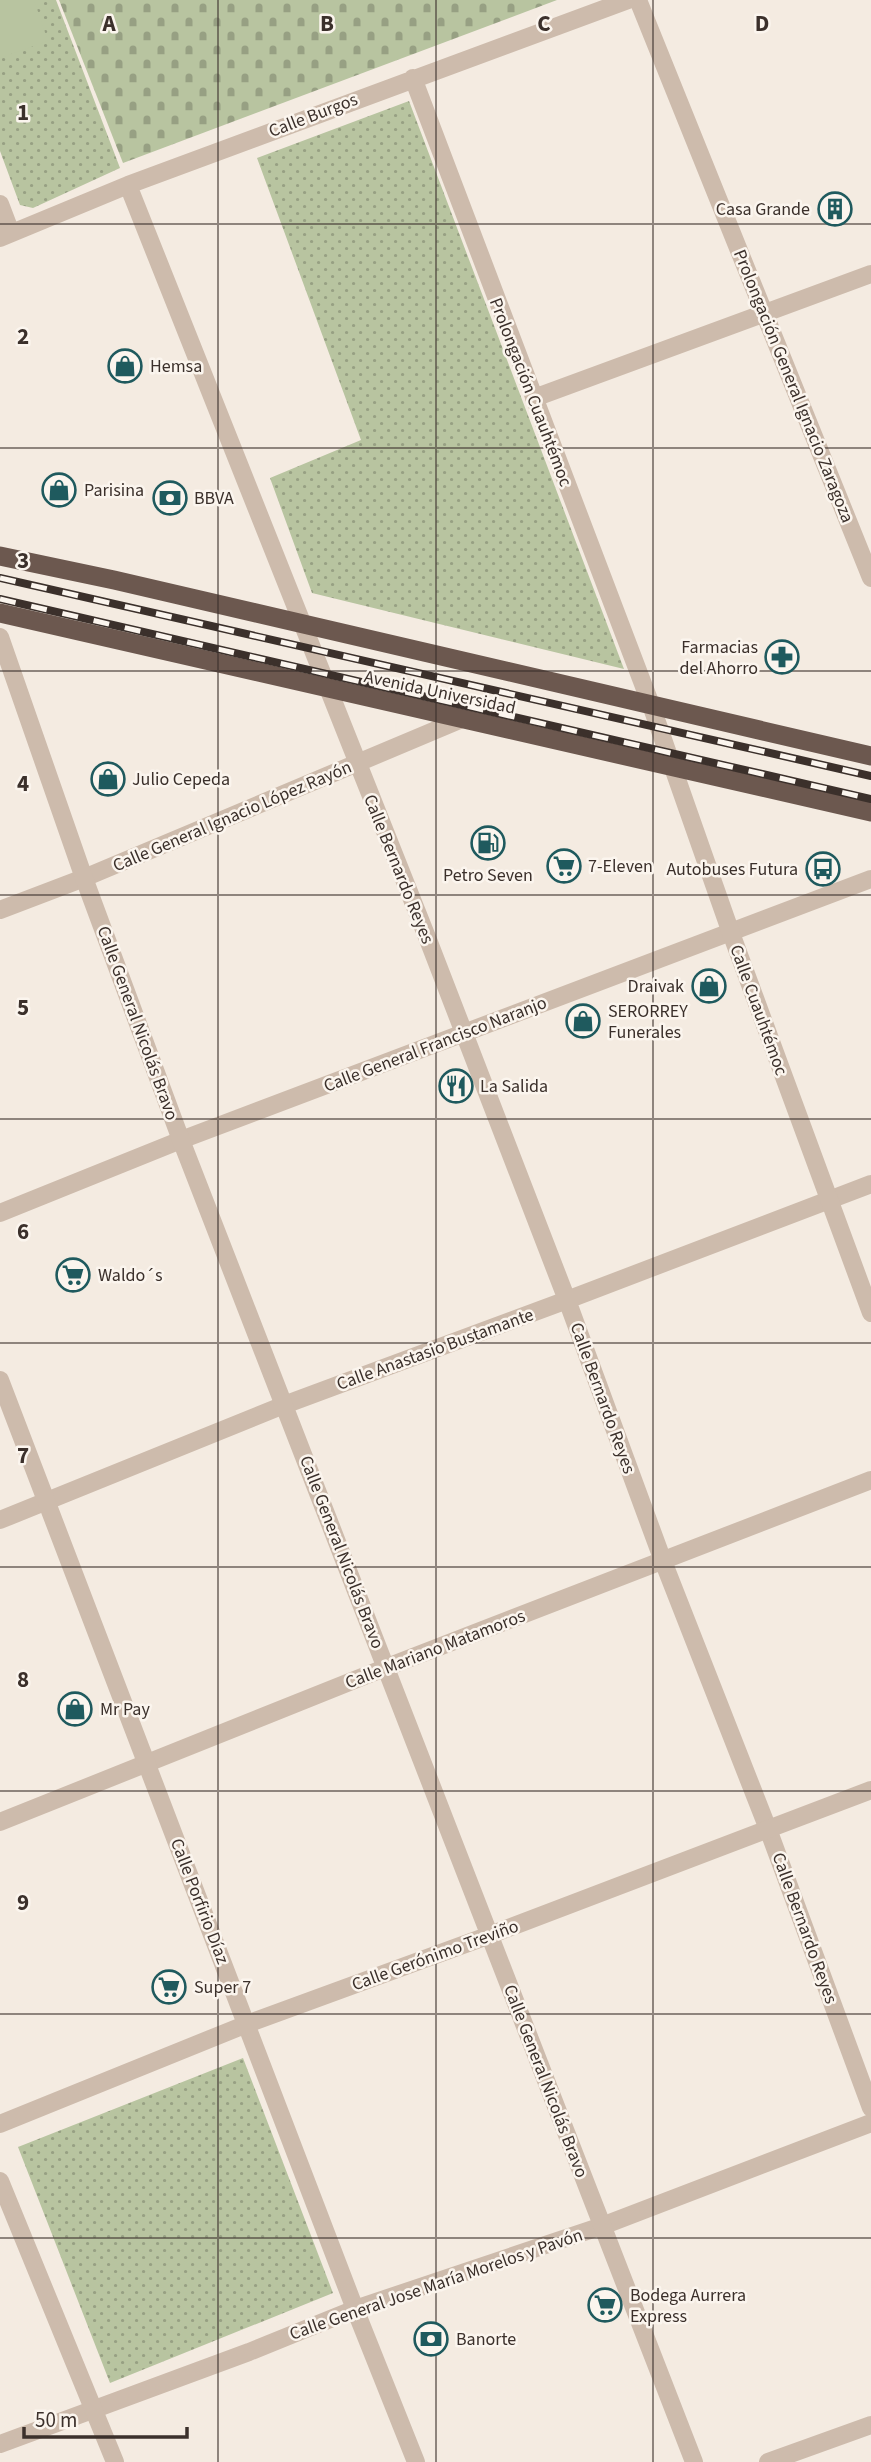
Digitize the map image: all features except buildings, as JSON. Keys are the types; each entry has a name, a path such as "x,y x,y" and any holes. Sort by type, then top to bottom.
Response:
{"highway":[{"name":"Avenida Universidad","path":"0,556 871,755"},
{"name":"Avenida Universidad","path":"0,613 871,812"}],"street":[{"name":"Calle Burgos","path":"6,235 128,185 628,0"},
{"name":"Prolongación General Ignacio Zaragoza","path":"638,0 871,578"},
{"name":"Prolongación Cuauhtémoc","path":"413,78 650,705"},
{"name":"Calle Bernardo Reyes","path":"128,185 330,690 356,763 567,1300 871,2108"},
{"path":"0,204 6,235"},
{"path":"534,398 871,274"},
{"name":"Calle General Nicolás Bravo","path":"0,637 84,878 181,1140 694,2462"},
{"name":"Calle Cuauhtémoc","path":"650,705 871,1313"},
{"name":"Calle General Ignacio López Rayón","path":"0,910 84,878 462,719"},
{"name":"Calle General Francisco Naranjo","path":"0,1213 181,1140 871,879"},
{"name":"Calle Anastasio Bustamante","path":"0,1520 284,1405 871,1184"},
{"name":"Calle Porfirio Díaz","path":"0,1380 416,2462"},
{"name":"Calle Mariano Matamoros","path":"0,1822 387,1667 871,1480"},
{"name":"Calle Gerónimo Treviño","path":"0,2124 247,2024 871,1790"},
{"name":"Calle General Jose María Morelos y Pavón","path":"0,2444 248,2352 355,2309 602,2226 871,2123"},
{"path":"0,2181 114,2462"},
{"path":"768,2462 871,2424"}],"green space":[{"path":"0,0 56,0 120,168 33,208 20,205 0,151"},
{"path":"0,0 34,0 48,41 0,58"},
{"path":"59,0 557,0 123,163"},
{"path":"409,101 624,669 312,593 270,478 361,440 257,158"},
{"path":"243,2058 333,2293 110,2383 18,2147"}],"railway":[{"path":"0,578 871,776"},
{"path":"0,599 871,799"}],"place":[{"name":"Casa Grande","path":"835,209"},
{"name":"Hemsa","path":"125,366"},
{"name":"Parisina","path":"59,490"},
{"name":"BBVA","path":"170,498"},
{"name":"Farmacias del Ahorro","path":"782,657"},
{"name":"Julio Cepeda","path":"108,779"},
{"name":"Petro Seven","path":"488,843"},
{"name":"7-Eleven","path":"564,866"},
{"name":"Autobuses Futura","path":"823,869"},
{"name":"Draivak","path":"709,986"},
{"name":"SERORREY Funerales","path":"583,1021"},
{"name":"La Salida","path":"456,1086"},
{"name":"Waldo´s","path":"73,1275"},
{"name":"Mr Pay","path":"75,1709"},
{"name":"Super 7","path":"169,1987"},
{"name":"Bodega Aurrera Express","path":"605,2305"},
{"name":"Banorte","path":"431,2339"}]}
